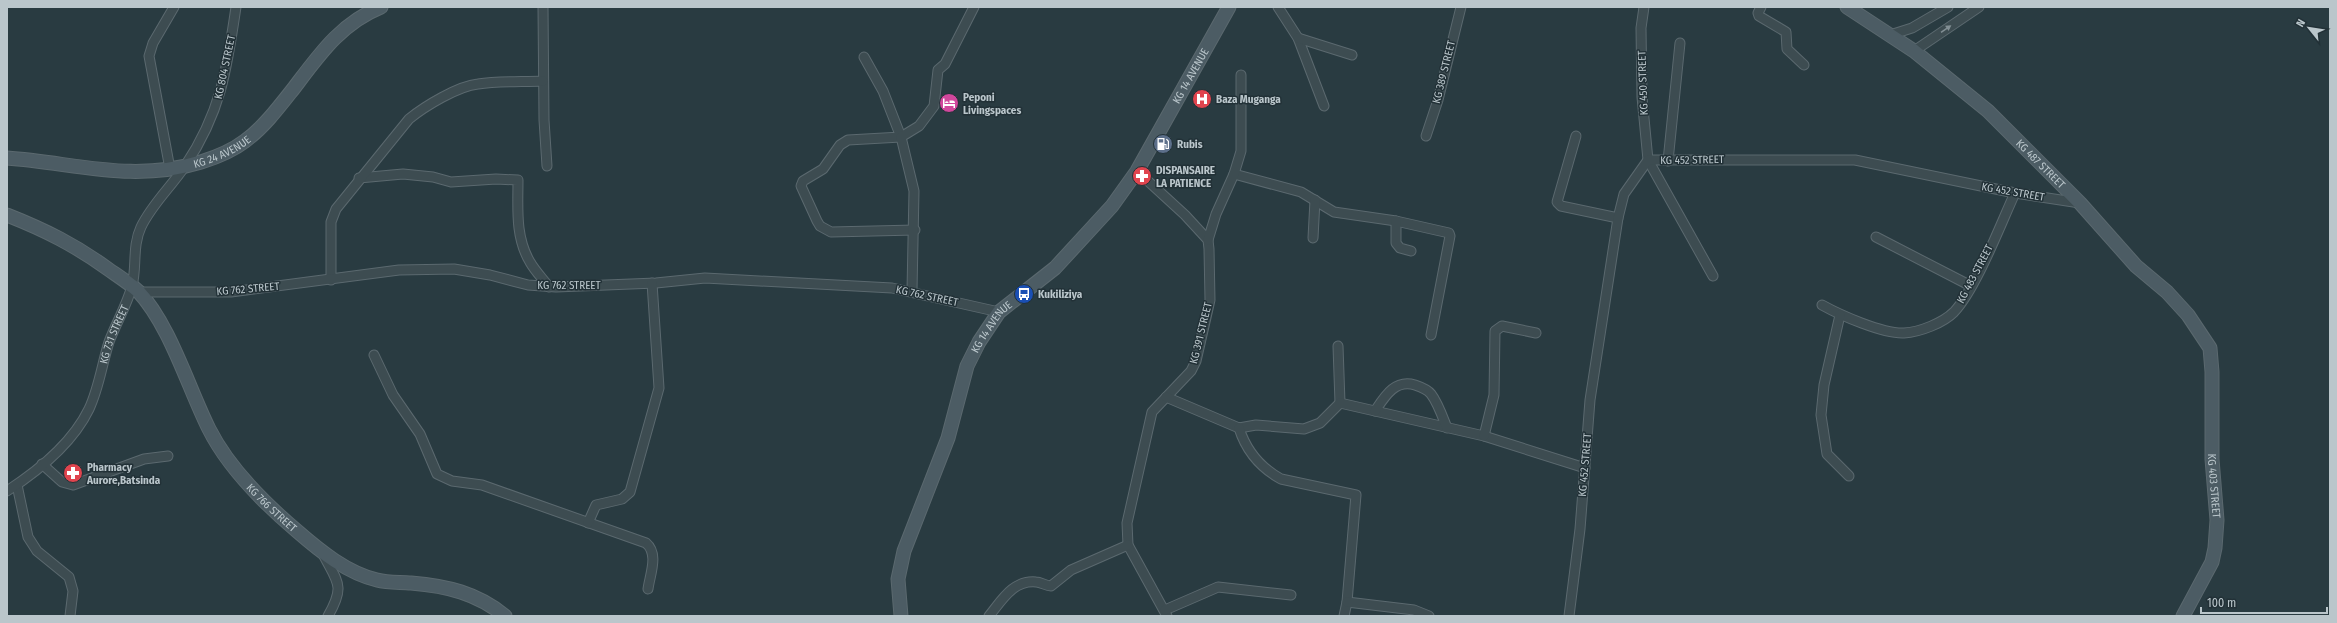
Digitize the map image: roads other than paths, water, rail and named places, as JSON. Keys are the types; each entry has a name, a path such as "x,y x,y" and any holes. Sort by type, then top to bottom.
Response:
{"main road":[{"name":"KG 24 AVENUE","path":"7,158 97,170 139,173 185,167 218,157 245,142 268,121 333,37 348,25 381,7"},
{"name":"KG 14 AVENUE","path":"900,616 898,579 904,551 948,438 967,366 980,342 999,312 1034,285 1075,247 1112,206 1137,171 1230,7"},
{"name":"KG 487 STREET","path":"1847,7 1914,51 1988,111 2080,203 2136,266 2167,292 2188,315 2210,348"},
{"path":"7,215 51,233 78,248 135,289"},
{"name":"KG 766 STREET","path":"135,289 156,315 209,430 222,452 256,494 297,532 322,551 356,573 378,581 430,585 462,591 484,601 505,616"},
{"name":"KG 403 STREET","path":"2184,616 2212,562 2215,548 2217,520 2212,460 2212,372 2210,348"}],"street":[{"path":"170,169 149,56 153,43 174,7"},
{"name":"KG 804 STREET","path":"135,289 135,247 141,226 149,210 185,167 205,132 220,96 226,74 236,7"},
{"path":"543,7 543,81 547,166"},
{"path":"915,230 831,232 820,226 817,222 801,186 803,181 823,168 840,145 848,140 901,137 919,126 934,106 938,70 945,64 974,7"},
{"path":"1278,7 1298,38 1324,106"},
{"name":"KG 389 STREET","path":"1426,136 1438,100 1461,7"},
{"name":"KG 450 STREET","path":"1644,7 1641,28 1642,97 1648,160"},
{"path":"1761,7 1758,13 1759,16 1786,32 1787,49 1804,65"},
{"path":"1890,35 1912,28 1948,7"},
{"path":"1914,51 1979,7"},
{"path":"1298,38 1352,55"},
{"path":"1668,161 1680,43"},
{"path":"864,57 883,91 901,137 914,191 915,230 912,291"},
{"name":"KG 391 STREET","path":"1166,613 1144,577 1128,545 1127,523 1152,412 1191,371 1196,361 1210,300 1208,240 1216,214 1234,174 1241,150 1241,75"},
{"path":"331,280 333,215 359,178 409,118 430,104 476,84 543,81"},
{"path":"1576,136 1557,202 1561,206 1618,218"},
{"path":"1648,160 1713,276"},
{"name":"KG 452 STREET","path":"1569,616 1585,468 1590,400 1618,218 1624,194 1648,160 1855,160 2015,193 2080,203"},
{"path":"1137,171 1185,215 1208,240"},
{"path":"359,178 403,174 433,177 451,182 496,179 518,180 518,228 521,241 530,262 549,287"},
{"path":"1234,174 1302,192 1334,212 1396,221 1449,233 1450,236 1431,335"},
{"name":"KG 483 STREET","path":"1822,305 1840,315 1897,332 1915,331 1940,321 1954,312 1971,286 2015,193"},
{"path":"1313,238 1315,200"},
{"path":"1396,221 1396,243 1400,248 1411,251"},
{"path":"1876,237 1971,286"},
{"name":"KG 762 STREET","path":"135,289 231,292 399,270 454,269 490,275 528,285 549,287 652,283 712,278 912,291 999,312"},
{"path":"588,523 596,505 622,499 630,492 657,396 659,378 652,283"},
{"name":"KG 731 STREET","path":"7,491 17,485 42,464 76,432 90,408 110,341 135,289"},
{"path":"1840,315 1824,385 1821,415 1827,454 1849,476"},
{"path":"1484,436 1494,395 1495,331 1502,326 1536,333"},
{"path":"1166,397 1239,428 1256,425 1304,429 1320,423 1340,403 1338,346"},
{"path":"374,355 393,395 420,434 437,474 452,481 482,485 646,543 651,548 654,555 648,589"},
{"path":"1375,411 1385,395 1400,384 1406,383 1425,389 1432,394 1448,428"},
{"path":"1340,403 1484,436 1585,468"},
{"path":"1239,428 1248,448 1272,473 1281,479 1356,495 1347,602 1344,616"},
{"path":"42,464 62,482 73,485 144,459 168,456"},
{"path":"17,485 28,537 31,544 66,574 73,583 70,616"},
{"path":"989,616 1011,589 1020,584 1037,582 1051,586 1071,570 1128,545"},
{"path":"322,551 339,586 338,596 328,616"},
{"path":"1166,613 1218,587 1291,595"},
{"path":"1347,602 1414,610 1429,616"}],"place":[{"name":"Baza Muganga","path":"1202,99"},
{"name":"Peponi Livingspaces","path":"949,103"},
{"name":"Rubis","path":"1163,144"},
{"name":"DISPANSAIRE LA PATIENCE","path":"1142,176"},
{"name":"Kukiliziya","path":"1024,294"},
{"name":"Pharmacy Aurore,Batsinda","path":"73,473"}]}
